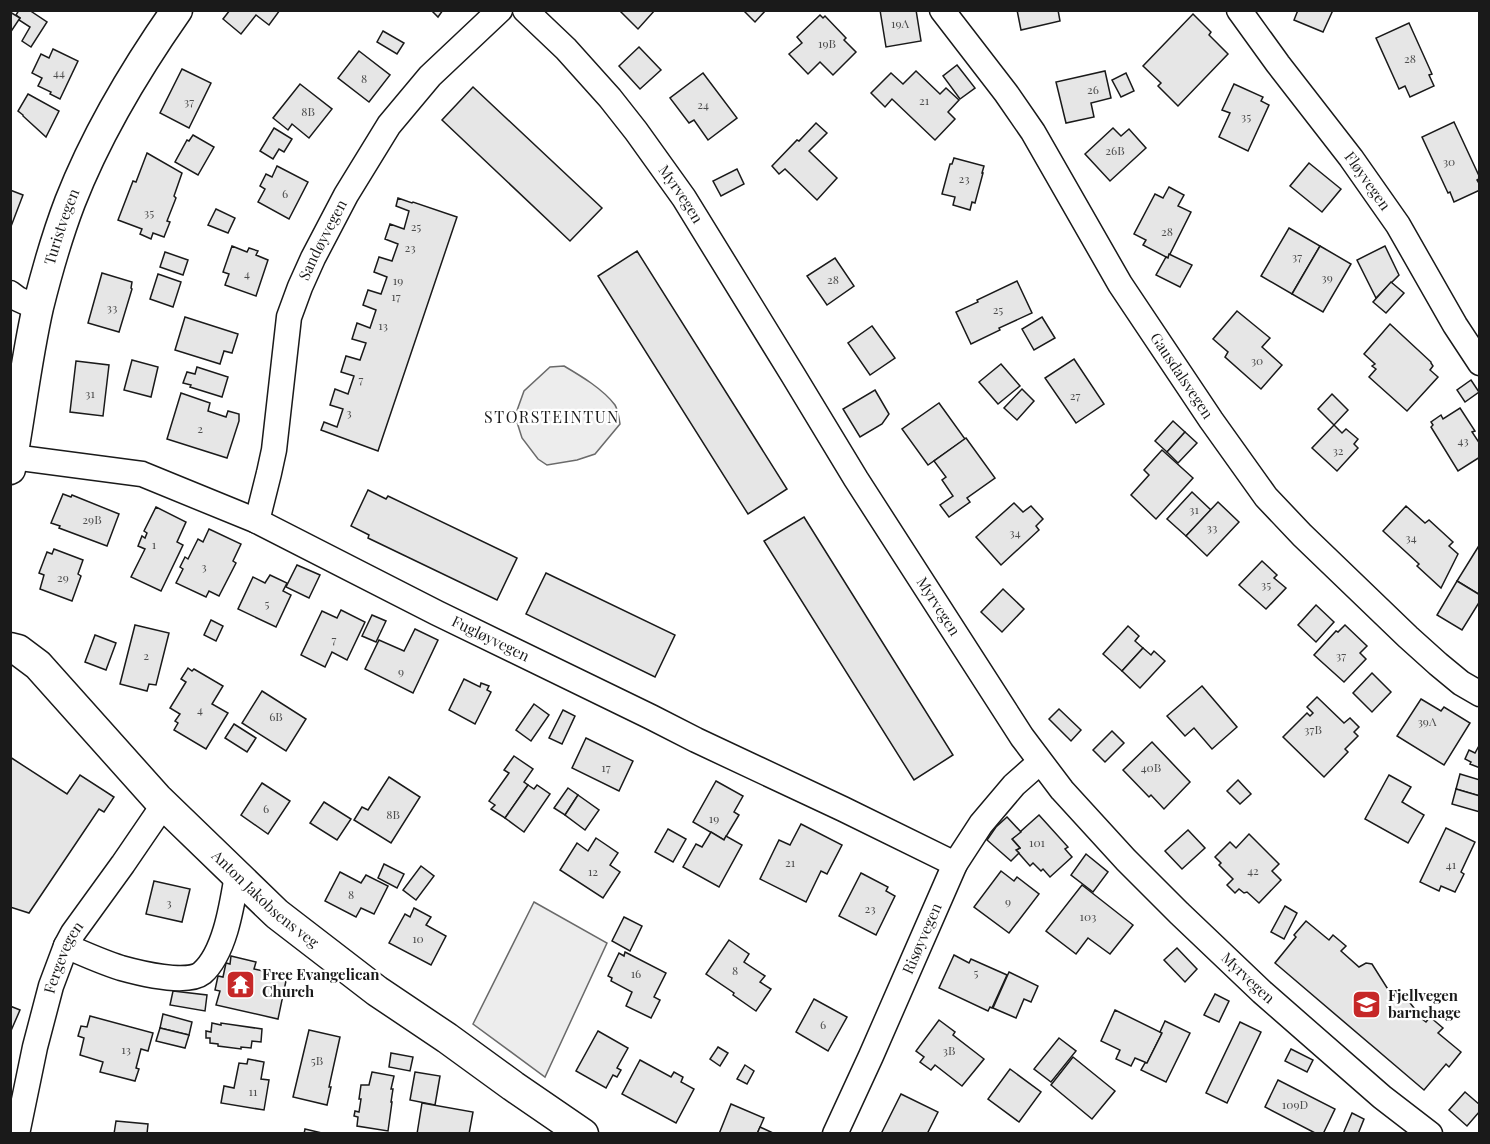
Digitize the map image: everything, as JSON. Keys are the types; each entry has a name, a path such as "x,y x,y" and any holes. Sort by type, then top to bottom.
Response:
{"street":[{"name":"Turistvegen","path":"12,463 32,336 49,266 62,225 80,177 102,131 143,60 177,10"},
{"name":"Sandøyvegen","path":"257,521 274,450 289,317 313,258 346,195 389,125 430,76 500,10"},
{"name":"Myrvegen","path":"525,10 566,49 610,98 684,198 856,479 1022,737 1062,790 1126,860 1254,984 1382,1097 1430,1134"},
{"name":"Gausdalsvegen","path":"942,10 1020,112 1120,284 1266,497 1408,637 1453,677 1479,694"},
{"name":"Fløyvegen","path":"1239,10 1351,158 1398,225 1479,363"},
{"path":"10,293 38,308"},
{"name":"Fugløyvegen","path":"12,463 142,474 257,521 696,740 955,864"},
{"name":"Anton Jakobsens veg","path":"10,648 18,650 38,664 164,804 277,914 358,978 583,1134"},
{"name":"Risøyvegen","path":"835,1134 955,864 981,824 1014,785 1040,762"},
{"name":"Fergevegen","path":"17,1134 35,1047 51,986 66,946 164,804"},
{"path":"66,946 121,968 163,977 189,978 200,974 216,956 230,912 237,875"}],"shaded area":[{"path":"564,366 591,383 610,399 616,407 620,424 595,454 577,460 547,465 538,459 522,438 515,416 524,391 550,367"},
{"path":"534,902 607,943 545,1077 473,1024"}],"building":[{"path":"19,10 29,10 47,22 31,47 22,41 30,27 19,20 20,18 16,15"},
{"path":"230,10 280,10 269,25 256,15 241,34 223,19"},
{"path":"431,10 443,10 438,17"},
{"path":"619,10 655,10 638,29"},
{"path":"743,10 766,10 755,22"},
{"path":"880,10 916,10 921,41 886,47"},
{"path":"1017,10 1058,10 1060,21 1021,30"},
{"path":"1298,10 1333,10 1323,32 1294,20"},
{"path":"10,12 20,18 10,33"},
{"path":"1193,14 1228,54 1178,106 1158,86 1161,83 1143,66"},
{"path":"820,15 823,18 825,16 856,52 833,75 820,62 808,74 789,54 802,43 797,37"},
{"path":"1409,23 1432,74 1429,75 1434,86 1410,97 1405,86 1399,89 1376,38"},
{"path":"383,31 404,43 397,54 377,42"},
{"path":"639,47 661,70 640,89 619,66"},
{"path":"53,49 78,61 60,99 38,86 42,78 32,73 41,54 49,58"},
{"path":"359,51 390,75 369,102 338,78"},
{"path":"957,65 975,88 960,99 943,76"},
{"path":"182,69 211,83 189,128 160,113"},
{"path":"916,71 940,94 946,88 959,100 948,112 955,119 935,140 892,99 885,107 871,93 891,73 903,84"},
{"path":"1105,71 1111,98 1091,103 1094,117 1066,123 1056,82"},
{"path":"703,73 737,118 708,140 694,120 689,123 670,98"},
{"path":"1126,73 1134,91 1121,97 1112,80"},
{"path":"300,84 332,109 309,138 292,124 288,130 273,118"},
{"path":"1234,84 1263,97 1261,101 1269,105 1248,151 1219,137 1230,113 1222,110"},
{"path":"473,87 602,208 570,241 442,120"},
{"path":"28,94 59,111 46,137 18,111"},
{"path":"1454,122 1480,178 1477,180 1480,190 1454,202 1422,137"},
{"path":"816,123 827,133 809,151 837,178 817,200 785,169 779,174 772,166"},
{"path":"274,128 292,139 284,152 279,149 273,159 260,151"},
{"path":"1113,128 1121,136 1129,129 1146,148 1110,181 1085,154"},
{"path":"193,135 214,147 198,175 175,162 187,140 189,141"},
{"path":"147,153 182,173 164,237 153,233 151,239 140,234 142,229 118,220"},
{"path":"954,158 984,166 975,203 972,202 970,210 953,205 955,197 942,194 950,164"},
{"path":"1309,163 1341,189 1322,212 1290,186"},
{"path":"277,166 308,182 289,219 258,202 265,189 260,186 266,174 272,177"},
{"path":"737,169 744,184 721,196 713,181"},
{"path":"1169,187 1184,195 1178,206 1191,212 1168,258 1143,245 1146,240 1134,234 1155,194 1163,198"},
{"path":"10,190 23,195 10,229"},
{"path":"398,198 457,217 378,451 321,430 324,422 337,427 343,409 330,405 335,389 348,394 354,376 341,372 346,356 360,360 366,343 352,339 357,323 370,328 376,310 363,305 368,290 381,294 387,277 374,272 379,257 392,261 398,244 385,239 390,224 404,229 409,211 396,206"},
{"path":"216,209 235,218 228,233 208,225"},
{"path":"1289,228 1320,246 1292,294 1261,276"},
{"path":"232,246 247,252 249,248 258,251 256,255 268,260 256,296 225,285 229,274 223,272"},
{"path":"1320,246 1351,264 1323,312 1292,294"},
{"path":"1385,246 1399,275 1376,298 1357,260"},
{"path":"637,251 787,489 748,514 598,276"},
{"path":"165,252 188,260 183,275 160,267"},
{"path":"1169,254 1192,265 1180,287 1156,275"},
{"path":"835,258 854,286 827,305 807,276"},
{"path":"102,273 132,282 119,332 88,323"},
{"path":"158,274 181,282 173,307 150,299"},
{"path":"1017,281 1032,313 971,344 956,312"},
{"path":"1391,282 1404,293 1386,313 1373,302"},
{"path":"1237,311 1270,338 1262,347 1282,365 1261,389 1225,357 1228,352 1213,339"},
{"path":"185,317 238,334 232,353 224,351 220,364 175,350"},
{"path":"1042,317 1055,338 1034,350 1022,329"},
{"path":"1390,324 1431,362 1433,366 1430,370 1438,377 1407,411 1369,377 1376,369 1372,366 1375,364 1364,354"},
{"path":"872,326 895,358 870,375 848,343"},
{"path":"1074,359 1104,404 1076,423 1045,378"},
{"path":"132,360 158,367 151,397 124,390"},
{"path":"76,361 109,365 103,416 70,412"},
{"path":"1001,364 1020,386 998,404 979,382"},
{"path":"197,367 228,377 222,397 183,383 187,372 195,374"},
{"path":"1471,380 1479,392 1465,402 1457,390"},
{"path":"1022,389 1034,401 1017,420 1004,408"},
{"path":"875,390 889,414 882,424 860,437 843,409"},
{"path":"181,393 210,403 208,411 226,417 228,411 239,414 239,421 227,458 167,439"},
{"path":"1332,394 1348,410 1334,425 1318,409"},
{"path":"939,403 965,439 928,465 902,429"},
{"path":"1460,408 1475,431 1472,432 1480,444 1480,457 1458,471 1431,427 1433,425 1431,422 1441,415 1443,419"},
{"path":"1173,421 1185,432 1167,452 1155,441"},
{"path":"1334,425 1342,433 1346,429 1358,439 1354,444 1358,448 1337,471 1312,448"},
{"path":"1185,432 1197,443 1178,463 1167,452"},
{"path":"966,438 995,478 967,498 970,502 949,517 940,505 953,496 942,480 946,477 934,461"},
{"path":"1162,450 1193,478 1156,519 1131,495 1149,475 1144,470"},
{"path":"368,490 386,499 388,496 517,558 497,600 368,538 369,535 351,526"},
{"path":"1192,492 1211,510 1186,536 1167,519"},
{"path":"63,494 71,497 72,495 119,514 107,546 51,523"},
{"path":"1218,502 1239,522 1207,556 1186,536"},
{"path":"1014,503 1023,512 1031,506 1043,519 1036,526 1039,530 1001,565 976,537"},
{"path":"1406,506 1425,523 1429,520 1453,542 1449,546 1458,554 1441,588 1383,531"},
{"path":"156,507 186,522 177,542 183,545 161,591 131,577 145,549 138,546 142,536 145,538 147,533 144,531"},
{"path":"804,517 953,755 914,780 764,541"},
{"path":"209,529 241,544 233,561 236,563 219,596 209,591 206,597 176,583 183,569 180,567 185,557 188,559 198,539 203,542"},
{"path":"1480,544 1480,595 1457,581"},
{"path":"54,549 83,560 78,574 81,576 72,601 40,589 44,575 39,573 47,552 52,554"},
{"path":"1262,561 1277,575 1274,578 1286,588 1266,609 1239,585"},
{"path":"297,565 320,575 309,598 286,587"},
{"path":"546,573 675,635 655,677 526,614"},
{"path":"270,575 287,583 283,591 291,595 276,627 238,609 253,577 265,583"},
{"path":"1457,581 1480,595 1480,601 1462,630 1437,615"},
{"path":"1003,589 1024,609 1002,632 981,612"},
{"path":"1316,605 1334,622 1316,642 1298,625"},
{"path":"341,610 365,622 347,660 332,652 325,667 301,655 322,611 337,618"},
{"path":"372,615 386,621 376,642 362,636"},
{"path":"211,620 223,626 216,641 204,635"},
{"path":"135,625 169,633 156,685 149,684 147,691 120,684"},
{"path":"1345,625 1367,646 1360,653 1366,659 1344,682 1314,655 1336,631 1338,632"},
{"path":"1128,626 1139,636 1135,641 1143,648 1122,671 1103,654"},
{"path":"415,629 438,640 413,693 365,669 379,640 404,651"},
{"path":"95,635 116,643 106,670 85,662"},
{"path":"1143,648 1151,655 1154,651 1165,661 1140,688 1122,671"},
{"path":"188,668 192,671 194,669 223,686 212,704 228,713 206,749 174,730 178,723 175,721 180,714 170,708 186,682 181,679"},
{"path":"1372,673 1391,692 1372,712 1353,693"},
{"path":"464,679 480,687 481,683 489,686 487,690 491,692 475,724 449,710"},
{"path":"1202,686 1237,727 1212,749 1194,728 1185,736 1167,716"},
{"path":"262,691 306,719 286,751 242,723"},
{"path":"1317,697 1344,723 1350,718 1359,727 1354,732 1358,736 1345,749 1348,752 1324,777 1283,737 1307,713 1310,716 1313,713 1307,707"},
{"path":"1421,699 1441,711 1444,707 1470,723 1444,765 1397,736"},
{"path":"534,704 549,715 531,741 516,730"},
{"path":"1059,709 1081,730 1071,741 1049,719"},
{"path":"563,710 575,716 562,744 549,738"},
{"path":"234,724 256,738 247,752 225,738"},
{"path":"1112,731 1124,743 1105,762 1093,750"},
{"path":"586,738 633,761 619,791 572,768"},
{"path":"1152,742 1190,782 1164,809 1123,770"},
{"path":"1480,744 1480,768 1465,759 1469,750 1475,753"},
{"path":"514,756 533,769 524,782 528,785 505,818 491,809 495,805 489,801 509,773 504,770"},
{"path":"10,757 67,794 80,775 114,797 104,812 99,809 29,913 10,907"},
{"path":"1460,774 1480,780 1480,796 1456,789"},
{"path":"1389,775 1411,787 1402,802 1424,815 1408,843 1365,819"},
{"path":"389,777 420,797 391,843 354,820 362,807 368,810"},
{"path":"1238,780 1251,794 1240,804 1227,791"},
{"path":"716,781 743,796 734,812 739,815 724,840 693,822"},
{"path":"262,783 290,801 268,834 241,815"},
{"path":"528,785 534,789 537,785 550,794 524,832 505,818"},
{"path":"568,788 578,795 565,815 554,808"},
{"path":"1456,789 1480,796 1480,812 1452,804"},
{"path":"578,795 599,810 585,830 565,815"},
{"path":"324,802 351,819 337,840 310,823"},
{"path":"1039,815 1068,847 1065,849 1072,857 1050,877 1033,863 1030,866 1016,850 1020,848 1012,839"},
{"path":"1007,817 1021,832 1012,839 1020,848 1016,850 1019,853 1011,861 987,840"},
{"path":"801,824 842,845 827,874 821,871 806,902 760,879 779,840 790,845"},
{"path":"1446,828 1475,842 1461,872 1464,874 1455,892 1441,886 1439,891 1420,882"},
{"path":"668,829 686,839 673,862 655,852"},
{"path":"1188,830 1205,848 1182,869 1165,851"},
{"path":"711,832 724,840 726,836 742,845 719,887 683,867 696,844 702,847"},
{"path":"1249,834 1279,864 1272,871 1281,880 1259,903 1247,892 1244,893 1239,889 1235,893 1227,885 1233,879 1219,865 1221,863 1215,857 1230,842 1236,848"},
{"path":"596,838 618,853 610,865 620,872 603,898 560,870 577,843 588,851"},
{"path":"1086,854 1108,872 1093,892 1071,875"},
{"path":"384,864 404,874 397,888 378,878"},
{"path":"421,866 434,876 416,900 403,890"},
{"path":"1001,871 1014,881 1017,877 1039,894 1009,933 974,907"},
{"path":"340,872 361,883 366,875 388,886 374,914 361,908 356,917 325,901"},
{"path":"861,873 888,887 886,891 895,896 876,935 839,916"},
{"path":"154,881 190,889 182,922 146,914"},
{"path":"1082,885 1133,925 1110,954 1088,938 1076,954 1046,931"},
{"path":"1285,906 1297,913 1284,939 1271,932"},
{"path":"414,908 431,917 426,925 446,936 431,965 389,943 405,914 410,917"},
{"path":"624,917 642,926 630,951 612,941"},
{"path":"1306,921 1329,940 1333,935 1346,946 1341,951 1359,967 1366,963 1372,964 1389,991 1401,1001 1407,999 1414,1008 1413,1012 1426,1022 1430,1017 1443,1028 1438,1033 1461,1052 1449,1067 1446,1064 1424,1090 1275,963"},
{"path":"729,940 749,954 744,962 765,976 760,982 771,989 756,1011 706,974"},
{"path":"1177,948 1197,969 1185,982 1164,960"},
{"path":"625,952 666,973 654,997 660,1000 651,1018 626,1006 632,992 611,981 612,978 608,976 619,953 624,956"},
{"path":"954,955 969,963 971,959 1007,975 992,1008 990,1007 988,1011 939,988"},
{"path":"231,956 256,962 254,969 287,976 278,1019 216,1005 220,991 215,990 218,976 223,977 226,963 230,964"},
{"path":"1009,972 1038,986 1031,1002 1024,999 1016,1018 993,1008"},
{"path":"173,991 207,995 205,1011 170,1005"},
{"path":"1215,994 1229,1001 1219,1022 1204,1015"},
{"path":"814,999 847,1017 828,1051 796,1032"},
{"path":"10,1006 20,1010 10,1033"},
{"path":"1115,1010 1162,1033 1147,1063 1135,1058 1131,1066 1116,1059 1120,1050 1101,1041"},
{"path":"163,1014 192,1022 189,1035 160,1028"},
{"path":"90,1016 153,1033 148,1051 141,1049 135,1081 100,1072 103,1062 80,1055 84,1038 78,1036 81,1026 87,1027"},
{"path":"939,1020 955,1032 953,1035 984,1059 962,1086 935,1065 931,1070 920,1062 924,1057 916,1051"},
{"path":"1165,1021 1190,1033 1166,1082 1141,1070 1162,1033 1160,1032"},
{"path":"1240,1022 1261,1032 1227,1103 1206,1093"},
{"path":"212,1023 262,1029 261,1042 252,1041 251,1048 241,1047 241,1049 210,1043 210,1038 206,1038 206,1031 211,1032"},
{"path":"160,1028 189,1035 185,1048 156,1041"},
{"path":"309,1030 340,1037 327,1105 293,1097"},
{"path":"598,1031 628,1048 617,1068 621,1070 617,1077 613,1075 606,1088 576,1071"},
{"path":"1059,1038 1076,1051 1051,1082 1034,1069"},
{"path":"718,1047 728,1053 720,1066 710,1059"},
{"path":"1291,1049 1313,1060 1307,1072 1285,1061"},
{"path":"391,1053 413,1057 410,1071 389,1067"},
{"path":"1073,1057 1115,1091 1092,1119 1051,1085"},
{"path":"248,1059 264,1062 261,1079 269,1080 264,1110 221,1103 224,1086 234,1088 239,1063 247,1064"},
{"path":"640,1060 671,1077 674,1072 683,1077 681,1082 694,1089 676,1123 622,1094"},
{"path":"745,1065 754,1071 747,1084 737,1079"},
{"path":"1010,1069 1041,1092 1019,1122 988,1099"},
{"path":"372,1072 394,1076 388,1131 357,1126 358,1117 354,1116 355,1111 359,1112 361,1085 369,1085"},
{"path":"415,1072 440,1076 435,1105 410,1100"},
{"path":"1278,1080 1335,1109 1323,1134 1317,1134 1265,1107"},
{"path":"1465,1092 1480,1105 1480,1111 1467,1126 1449,1110"},
{"path":"901,1094 938,1112 927,1134 881,1134"},
{"path":"422,1103 473,1112 469,1134 417,1134"},
{"path":"731,1104 764,1118 757,1134 719,1134"},
{"path":"1352,1113 1364,1119 1358,1134 1343,1134"},
{"path":"116,1121 148,1124 147,1134 114,1134"},
{"path":"760,1127 775,1134 757,1134"},
{"path":"305,1129 326,1134 304,1134"}],"place":[{"name":"Free Evangelican Church","path":"241,984"},
{"name":"Fjellvegen barnehage","path":"1367,1005"}],"district":[{"name":"STORSTEINTUN","path":"552,417"}]}
